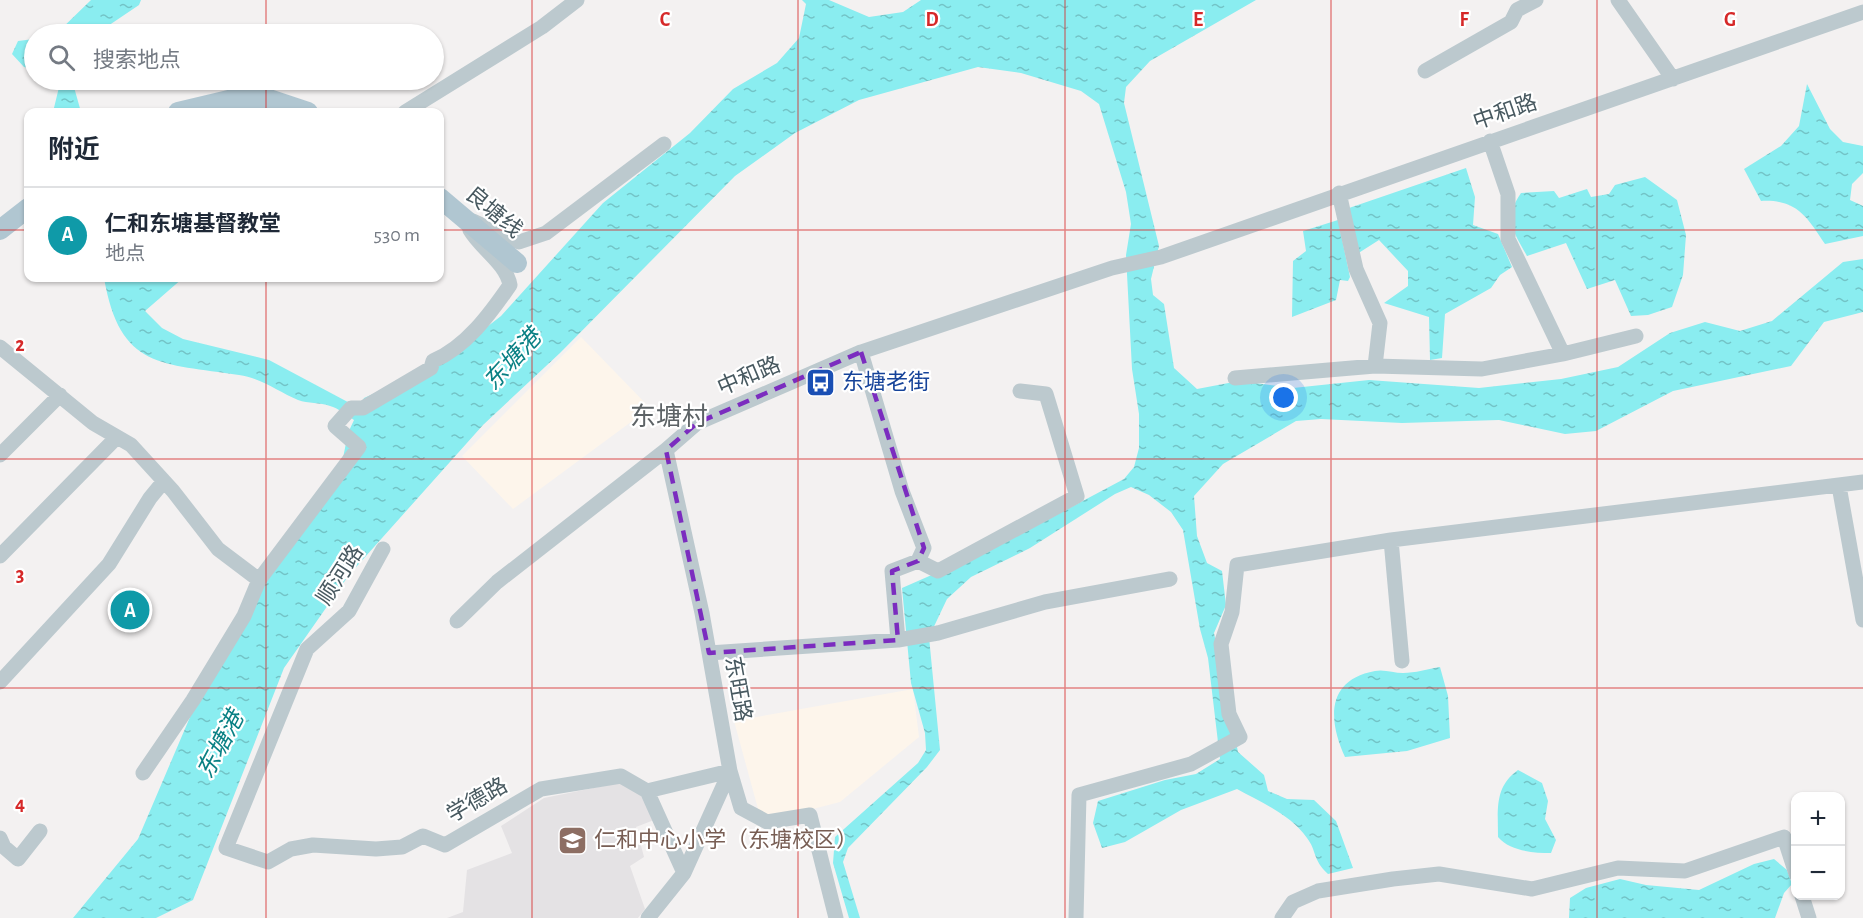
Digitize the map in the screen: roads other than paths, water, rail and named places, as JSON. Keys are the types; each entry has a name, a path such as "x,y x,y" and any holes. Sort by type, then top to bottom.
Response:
{"main road":[{"path":"195,108 237,98 269,99 296,108"},
{"name":"良塘线","path":"444,201 517,264"},
{"path":"0,230 24,211"}],"street":[{"path":"444,88 542,27 577,0"},
{"path":"1425,71 1511,22 1517,10 1536,0"},
{"path":"1618,0 1673,79"},
{"name":"中和路","path":"457,621 497,582 698,423 861,352 1112,268 1161,257 1863,12"},
{"path":"411,108 440,90"},
{"path":"1490,141 1508,194 1508,239 1563,354"},
{"path":"462,217 519,242 546,233 664,144"},
{"path":"1339,193 1356,269 1380,323 1375,366"},
{"path":"143,773 193,700 244,616 259,580 359,447 335,426 351,408 363,408 431,368 433,361 446,355 480,325 510,285 508,274 477,241 462,217"},
{"path":"1235,378 1375,366 1482,369 1563,354 1636,336"},
{"path":"1,351 93,423 131,445 164,481 218,549 259,580"},
{"path":"861,352 902,491 924,548 918,561 892,571 898,640"},
{"path":"918,561 938,571 1077,496 1046,394 1020,391"},
{"path":"0,455 60,395"},
{"path":"0,556 117,437"},
{"name":"东旺路","path":"666,450 709,653 730,771 741,808 767,822 810,815 836,918"},
{"path":"0,682 109,564 150,498 164,481"},
{"path":"1076,918 1079,795 1191,764 1240,737 1229,714 1221,644 1232,612 1238,565 1390,540 1863,482"},
{"path":"1839,486 1863,620"},
{"path":"1390,540 1402,661"},
{"name":"顺河路","path":"226,848 307,649 349,611 383,549"},
{"path":"709,653 898,640 938,633 1046,602 1170,579"},
{"path":"684,873 647,791 730,771"},
{"path":"648,918 684,873 730,771"},
{"name":"学德路","path":"226,848 268,862 291,849 313,845 354,850 393,848 402,847 423,836 445,845 541,789 621,776 647,791"},
{"path":"0,838 4,846 18,859 40,831"},
{"path":"1282,918 1293,902 1318,891 1393,879 1439,874 1532,888 1618,868 1685,871 1784,837 1791,859"},
{"path":"1803,900 1809,918"}],"water":[{"path":"91,0 141,0 139,5 111,24 66,24"},
{"name":"东塘港","path":"802,0 829,0 869,17 903,12 921,0 1256,0 1150,61 1126,87 1124,103 1159,246 1151,279 1153,295 1164,304 1174,368 1197,389 1239,381 1293,388 1369,380 1479,388 1561,379 1618,367 1670,333 1705,322 1740,331 1772,321 1843,262 1863,259 1863,312 1824,322 1791,366 1673,391 1596,431 1565,434 1499,420 1402,423 1321,419 1296,421 1223,464 1194,496 1197,536 1207,563 1222,571 1226,605 1214,633 1238,752 1264,775 1268,791 1287,799 1314,800 1336,821 1353,868 1328,874 1319,864 1307,838 1292,822 1237,789 1181,810 1125,842 1102,848 1093,823 1098,801 1165,780 1196,774 1220,759 1208,658 1200,629 1183,530 1171,512 1149,495 1131,487 1115,494 1030,548 971,577 947,599 929,637 940,750 927,767 848,848 843,862 860,918 849,918 833,863 835,837 918,763 926,750 925,733 911,683 902,588 1000,545 1124,479 1134,467 1139,448 1139,414 1132,369 1126,255 1131,224 1126,192 1099,104 1081,91 1021,73 978,67 859,100 795,133 735,176 560,353 483,425 349,575 284,668 193,900 156,918 73,918 138,839 225,635 341,468 348,433 354,420 333,407 298,400 247,377 188,368 149,356 133,346 121,330 111,308 105,282 178,282 145,311 162,328 183,339 269,360 359,408 364,398 438,365 501,316 603,203 690,133 733,89 777,63 799,38 806,4"},
{"path":"24,40 24,67 12,54 18,41"},
{"path":"1807,84 1830,129 1843,142 1863,146 1863,173 1852,184 1850,200 1863,206 1863,236 1825,244 1800,212 1784,203 1761,201 1744,169 1781,146 1799,126"},
{"path":"58,90 75,90 80,108 54,108"},
{"path":"1466,168 1475,197 1473,225 1498,234 1512,267 1500,275 1491,288 1445,314 1442,358 1430,360 1429,317 1384,303 1408,286 1408,271 1379,240 1357,254 1349,208"},
{"path":"1645,177 1677,200 1686,235 1683,275 1672,307 1648,315 1631,316 1615,280 1587,289 1566,243 1527,256 1514,232 1512,210 1521,193 1554,191 1559,198 1587,189 1591,197 1609,194 1615,185"},
{"path":"1338,220 1350,277 1348,281 1340,280 1336,300 1292,317 1293,261 1306,251 1303,231"},
{"path":"1440,667 1448,696 1450,738 1407,751 1345,757 1339,743 1334,716 1339,692 1347,683 1375,671 1408,673"},
{"path":"1518,770 1542,783 1548,801 1545,819 1556,840 1551,853 1529,852 1515,848 1498,837 1498,808 1501,792 1510,777"},
{"path":"1774,859 1787,870 1791,885 1784,893 1775,918 1569,918 1570,898 1586,888 1620,879 1646,885 1699,890 1754,864"}],"place":[{"name":"东塘老街","path":"821,382"},
{"name":"仁和东塘基督教堂","path":"130,610"},
{"name":"仁和中心小学（东塘校区）","path":"573,840"}],"district":[{"name":"东塘村","path":"669,417"}]}
